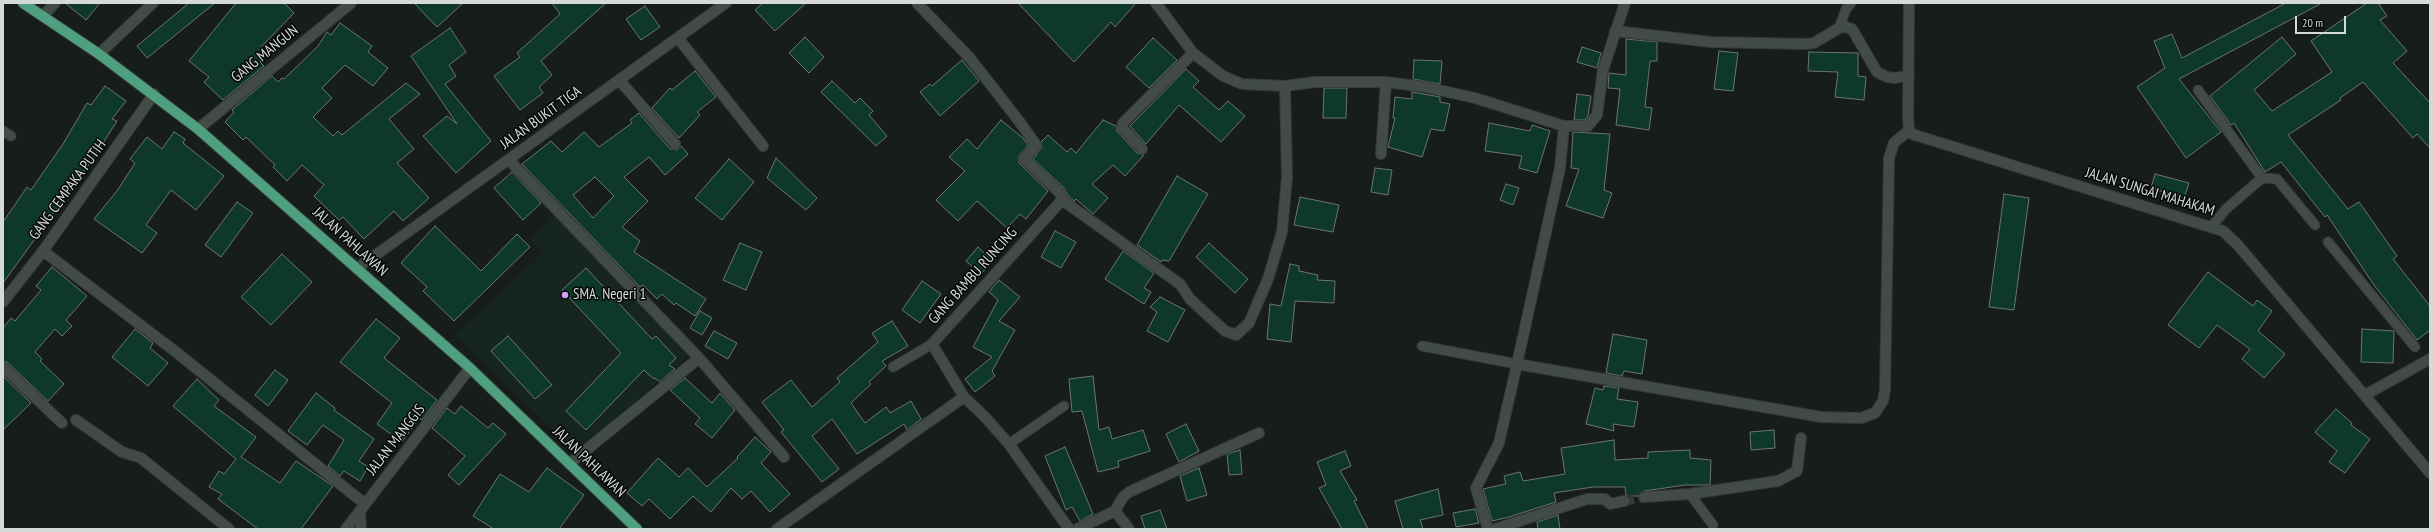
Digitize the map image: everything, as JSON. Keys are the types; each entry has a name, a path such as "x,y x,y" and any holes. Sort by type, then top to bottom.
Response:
{"main road":[{"name":"JALAN PAHLAWAN","path":"23,3 99,54 198,128 470,368 637,529"}],"street":[{"path":"43,16 55,3"},
{"path":"99,54 154,3"},
{"name":"GANG MANGUN","path":"198,128 351,3"},
{"name":"JALAN BUKIT TIGA","path":"357,269 370,258 509,160 624,86 678,38 726,3"},
{"path":"917,3 970,57 1019,121 1036,145 1024,159 1060,193 1062,200 1180,284 1190,299 1225,331 1236,335 1249,323 1268,279 1282,232 1287,177 1285,86"},
{"path":"1156,3 1193,53 1223,76 1242,84 1285,86 1315,82 1386,82 1425,87 1475,98 1564,126 1588,126 1593,122 1599,104 1603,70 1625,3"},
{"path":"1517,364 1821,417 1861,418 1875,413 1883,401 1885,390 1888,158 1894,143 1909,130 1909,3"},
{"path":"1615,31 1711,42 1805,44 1814,43 1839,28 1846,26 1852,29 1877,72 1887,77 1896,78 1909,75"},
{"path":"678,38 763,146"},
{"path":"1142,149 1122,127 1122,123 1193,53"},
{"path":"1381,154 1386,82"},
{"path":"624,86 675,144"},
{"name":"GANG CEMPAKA PUTIH","path":"3,302 42,251 154,94"},
{"path":"1488,529 1476,488 1499,443 1560,168 1564,126"},
{"name":"JALAN SUNGAI MAHAKAM","path":"1909,130 1919,137 2212,226 2223,231 2237,244 2430,473"},
{"path":"509,160 699,358 784,457"},
{"name":"GANG BAMBU RUNCING","path":"1062,200 932,344 964,397 985,417 1009,444 1069,529"},
{"path":"42,251 176,352 362,508 361,529"},
{"path":"569,464 699,358"},
{"path":"2365,396 2430,359"},
{"path":"3,367 62,423"},
{"name":"JALAN MANGGIS","path":"346,529 470,368"},
{"path":"777,529 964,397"},
{"path":"76,420 122,452 141,458 229,529"},
{"path":"1077,529 1115,511 1122,497 1129,492 1259,433"},
{"path":"1644,498 1690,494 1778,481 1792,475 1797,471 1800,438"},
{"path":"1495,529 1587,499 1605,499 1610,504 1624,501"},
{"path":"1115,511 1129,529"}],"lane":[{"path":"1839,28 1846,8 1851,3"},
{"path":"2198,90 2262,178"},
{"path":"2212,226 2226,209 2262,178 2277,179 2315,225"},
{"path":"2328,242 2415,347"},
{"path":"892,367 932,344"},
{"path":"1422,346 1517,364"},
{"path":"1009,444 1064,406"},
{"path":"1690,494 1713,525"}],"shaded area":[{"name":"SMA. Negeri 1","path":"558,214 688,356 576,452 455,335 542,254 530,239"}],"building":[{"path":"65,3 100,3 86,20"},
{"path":"189,3 215,3 147,58 137,46"},
{"path":"236,3 284,3 294,13 261,47 268,54 260,62 264,66 223,100 204,82 209,77 189,61"},
{"path":"414,3 463,3 437,27"},
{"path":"552,3 606,3 541,61 552,75 539,87 543,93 520,110 494,76 520,57 517,53 560,14"},
{"path":"763,3 806,3 775,31 755,10"},
{"path":"1018,3 1136,3 1115,27 1111,22 1074,62"},
{"path":"2286,3 2322,3 2179,79 2221,132 2186,158 2137,87 2165,68 2154,41 2172,34 2182,58"},
{"path":"2367,3 2378,3 2387,16 2380,20 2407,51 2393,63 2430,103 2430,148 2417,134 2413,138 2363,82 2340,98 2341,100 2288,135 2348,209 2359,202 2397,256 2393,259 2430,306 2430,330 2417,340 2374,285 2327,215 2325,217 2281,162 2265,172 2234,123 2231,125 2210,96 2282,37 2296,54 2254,90 2272,111 2332,72 2311,41"},
{"path":"645,6 660,27 641,40 626,19"},
{"path":"340,23 372,46 368,52 388,68 373,86 345,65 322,88 332,98 313,117 333,136 338,131 342,135 406,83 420,94 389,119 414,149 397,163 429,198 403,221 394,211 364,239 343,217 339,220 314,196 324,185 302,165 287,181 273,167 275,165 246,137 243,140 225,122 234,112 232,110 272,76 278,82 282,78 284,79 318,46 327,32 331,35"},
{"path":"450,28 466,52 449,65 456,76 445,84 491,141 456,173 423,136 447,116 457,124 411,56"},
{"path":"805,37 824,57 809,73 789,53"},
{"path":"1153,38 1177,60 1149,88 1126,67"},
{"path":"1626,39 1657,42 1657,61 1650,61 1645,107 1652,108 1649,130 1616,125 1620,89 1608,88 1609,73 1626,75"},
{"path":"1582,47 1601,53 1597,68 1577,62"},
{"path":"1719,51 1738,53 1733,91 1714,89"},
{"path":"1809,52 1858,53 1858,76 1866,77 1864,100 1835,97 1838,72 1808,71"},
{"path":"962,60 979,81 940,116 920,92 930,84 932,86"},
{"path":"1414,60 1442,61 1440,84 1413,79"},
{"path":"1186,69 1199,81 1193,87 1219,110 1228,101 1245,116 1221,142 1179,105 1146,144 1130,126"},
{"path":"695,71 716,97 697,112 700,115 679,138 652,108 670,88 672,90"},
{"path":"832,81 855,103 860,98 873,111 869,115 887,136 876,146 821,92"},
{"path":"105,86 126,101 112,119 117,121 92,160 3,283 3,222 27,187 31,190 63,144 87,103 91,105"},
{"path":"1324,88 1347,88 1346,118 1323,118"},
{"path":"1412,92 1440,97 1440,102 1450,104 1444,131 1431,129 1422,157 1388,147 1395,118 1393,118 1395,97 1412,99"},
{"path":"1577,94 1591,96 1588,116 1585,120 1574,120"},
{"path":"639,113 670,149 677,150 681,146 688,154 665,175 649,157 624,177 648,201 622,227 640,241 634,252 706,299 695,316 676,303 674,305 662,294 657,299 643,285 640,287 522,164 551,141 562,152 584,132 599,147 632,123 630,120","holes":["595,177 614,196 593,218 573,195"]},
{"path":"1001,120 1023,138 1028,145 1018,157 1019,163 1048,191 1026,219 1020,214 1007,228 977,201 958,221 936,200 965,171 949,157 967,139 977,149"},
{"path":"1103,120 1116,126 1117,131 1137,153 1144,155 1125,176 1113,165 1092,184 1108,198 1093,214 1076,199 1074,201 1068,196 1064,188 1033,159 1042,147 1041,142 1048,135 1067,152 1071,148 1076,153"},
{"path":"1489,123 1530,131 1532,125 1550,131 1537,173 1519,168 1522,156 1485,151"},
{"path":"174,132 185,139 183,143 224,176 196,210 171,190 146,225 157,233 142,253 94,219 117,191 135,163 130,159 147,137 162,149"},
{"path":"1573,132 1610,134 1604,190 1612,193 1603,218 1566,206 1579,169 1571,168"},
{"path":"776,158 817,198 806,210 767,178"},
{"path":"729,159 754,182 722,220 695,198"},
{"path":"1375,168 1392,170 1388,195 1371,192"},
{"path":"512,172 541,203 523,220 494,188"},
{"path":"2155,174 2189,183 2184,198 2151,188"},
{"path":"1177,176 1208,194 1169,261 1162,260 1161,262 1137,245"},
{"path":"1506,184 1519,188 1513,205 1500,200"},
{"path":"2004,194 2029,198 2014,310 1989,307"},
{"path":"1300,197 1339,205 1333,232 1294,225"},
{"path":"237,202 253,213 221,257 205,245"},
{"path":"435,226 481,271 517,234 530,247 454,321 423,291 427,287 401,263"},
{"path":"1055,231 1076,242 1061,268 1041,257"},
{"path":"740,243 762,252 746,290 723,280"},
{"path":"1209,243 1248,279 1235,293 1196,257"},
{"path":"978,247 993,261 981,274 966,261"},
{"path":"1123,251 1154,273 1144,288 1151,292 1144,304 1105,279"},
{"path":"282,254 312,282 271,325 241,297"},
{"path":"1290,264 1299,266 1299,271 1318,275 1317,280 1335,281 1334,303 1295,301 1291,342 1267,339 1270,304 1281,306"},
{"path":"52,267 87,296 66,320 72,326 62,336 55,329 35,352 42,359 40,361 64,384 48,401 7,362 3,361 3,328 11,318 15,321 41,290 36,286"},
{"path":"586,268 652,339 656,336 676,358 669,365 675,369 660,382 644,370 586,430 566,411 621,353 562,290"},
{"path":"2208,272 2253,306 2257,300 2272,311 2258,331 2285,354 2264,378 2242,359 2250,349 2217,325 2199,348 2168,325"},
{"path":"999,280 1020,297 999,321 1015,330 992,371 995,376 975,392 965,379 992,357 973,347 998,300 989,292"},
{"path":"922,281 941,294 920,323 902,310"},
{"path":"1160,297 1185,310 1168,342 1147,331 1157,312 1150,307"},
{"path":"700,311 712,318 702,335 690,328"},
{"path":"376,319 400,338 384,358 437,400 422,420 419,418 402,442 377,424 392,403 340,362"},
{"path":"892,321 908,346 882,361 886,366 869,382 871,384 851,403 865,423 886,407 890,413 911,401 921,419 907,430 904,424 857,454 832,419 812,436 839,469 822,482 781,432 784,430 762,402 791,380 812,407 840,382 837,378 878,342 872,333"},
{"path":"135,329 153,343 150,348 168,363 148,386 112,357"},
{"path":"2362,329 2394,331 2393,363 2361,362"},
{"path":"714,331 737,343 728,359 705,346"},
{"path":"1613,334 1647,340 1642,374 1624,371 1622,376 1606,373"},
{"path":"508,336 552,385 535,399 491,351"},
{"path":"275,370 288,380 268,406 255,395"},
{"path":"3,376 31,403 3,430"},
{"path":"1093,376 1099,430 1109,427 1112,439 1143,430 1150,451 1118,461 1119,467 1098,472 1082,411 1072,412 1069,379"},
{"path":"685,378 712,403 720,393 735,410 712,438 695,424 700,418 670,390"},
{"path":"197,379 219,400 214,406 256,437 241,457 280,483 296,461 333,486 301,529 258,529 218,499 222,494 209,487 219,471 224,474 236,459 173,406"},
{"path":"1604,386 1619,388 1617,399 1638,402 1634,427 1613,424 1614,431 1586,424 1595,388 1603,390"},
{"path":"316,393 335,408 334,410 374,439 359,461 368,467 360,481 344,471 340,476 328,466 344,440 323,425 307,445 288,431"},
{"path":"461,406 488,428 493,423 506,434 459,485 448,475 465,456 432,428 447,408 455,414"},
{"path":"2336,409 2352,423 2351,425 2370,439 2345,473 2329,462 2337,451 2315,432"},
{"path":"1186,424 1199,451 1179,462 1166,434"},
{"path":"1774,430 1775,448 1751,450 1750,432"},
{"path":"755,437 771,452 761,463 790,494 770,512 751,491 742,499 731,488 711,512 693,496 670,519 649,499 642,506 627,493 658,458 679,477 688,468 707,487 738,458 737,457"},
{"path":"1614,440 1615,460 1648,458 1648,452 1690,450 1690,458 1711,460 1710,485 1685,485 1644,491 1638,496 1626,495 1625,487 1593,487 1554,493 1556,502 1492,521 1483,489 1506,484 1504,476 1520,472 1523,481 1565,474 1561,448"},
{"path":"1065,447 1093,514 1080,521 1072,507 1066,510 1045,456"},
{"path":"1240,450 1242,474 1229,475 1227,454"},
{"path":"1345,451 1351,466 1340,471 1357,500 1354,501 1368,529 1342,529 1319,488 1326,485 1317,462"},
{"path":"547,468 584,495 559,529 494,529 473,516 500,474 529,492"},
{"path":"1199,468 1207,495 1187,501 1180,476"},
{"path":"1438,489 1443,515 1420,520 1423,529 1403,529 1395,501"},
{"path":"1475,509 1479,523 1456,527 1453,513"},
{"path":"1160,510 1167,529 1145,529 1141,516"},
{"path":"1558,515 1560,529 1538,529 1537,522"}],"tunnel":[{"path":"1624,501 1644,497"}],"place":[{"name":"SMA. Negeri 1","path":"565,295"}]}
